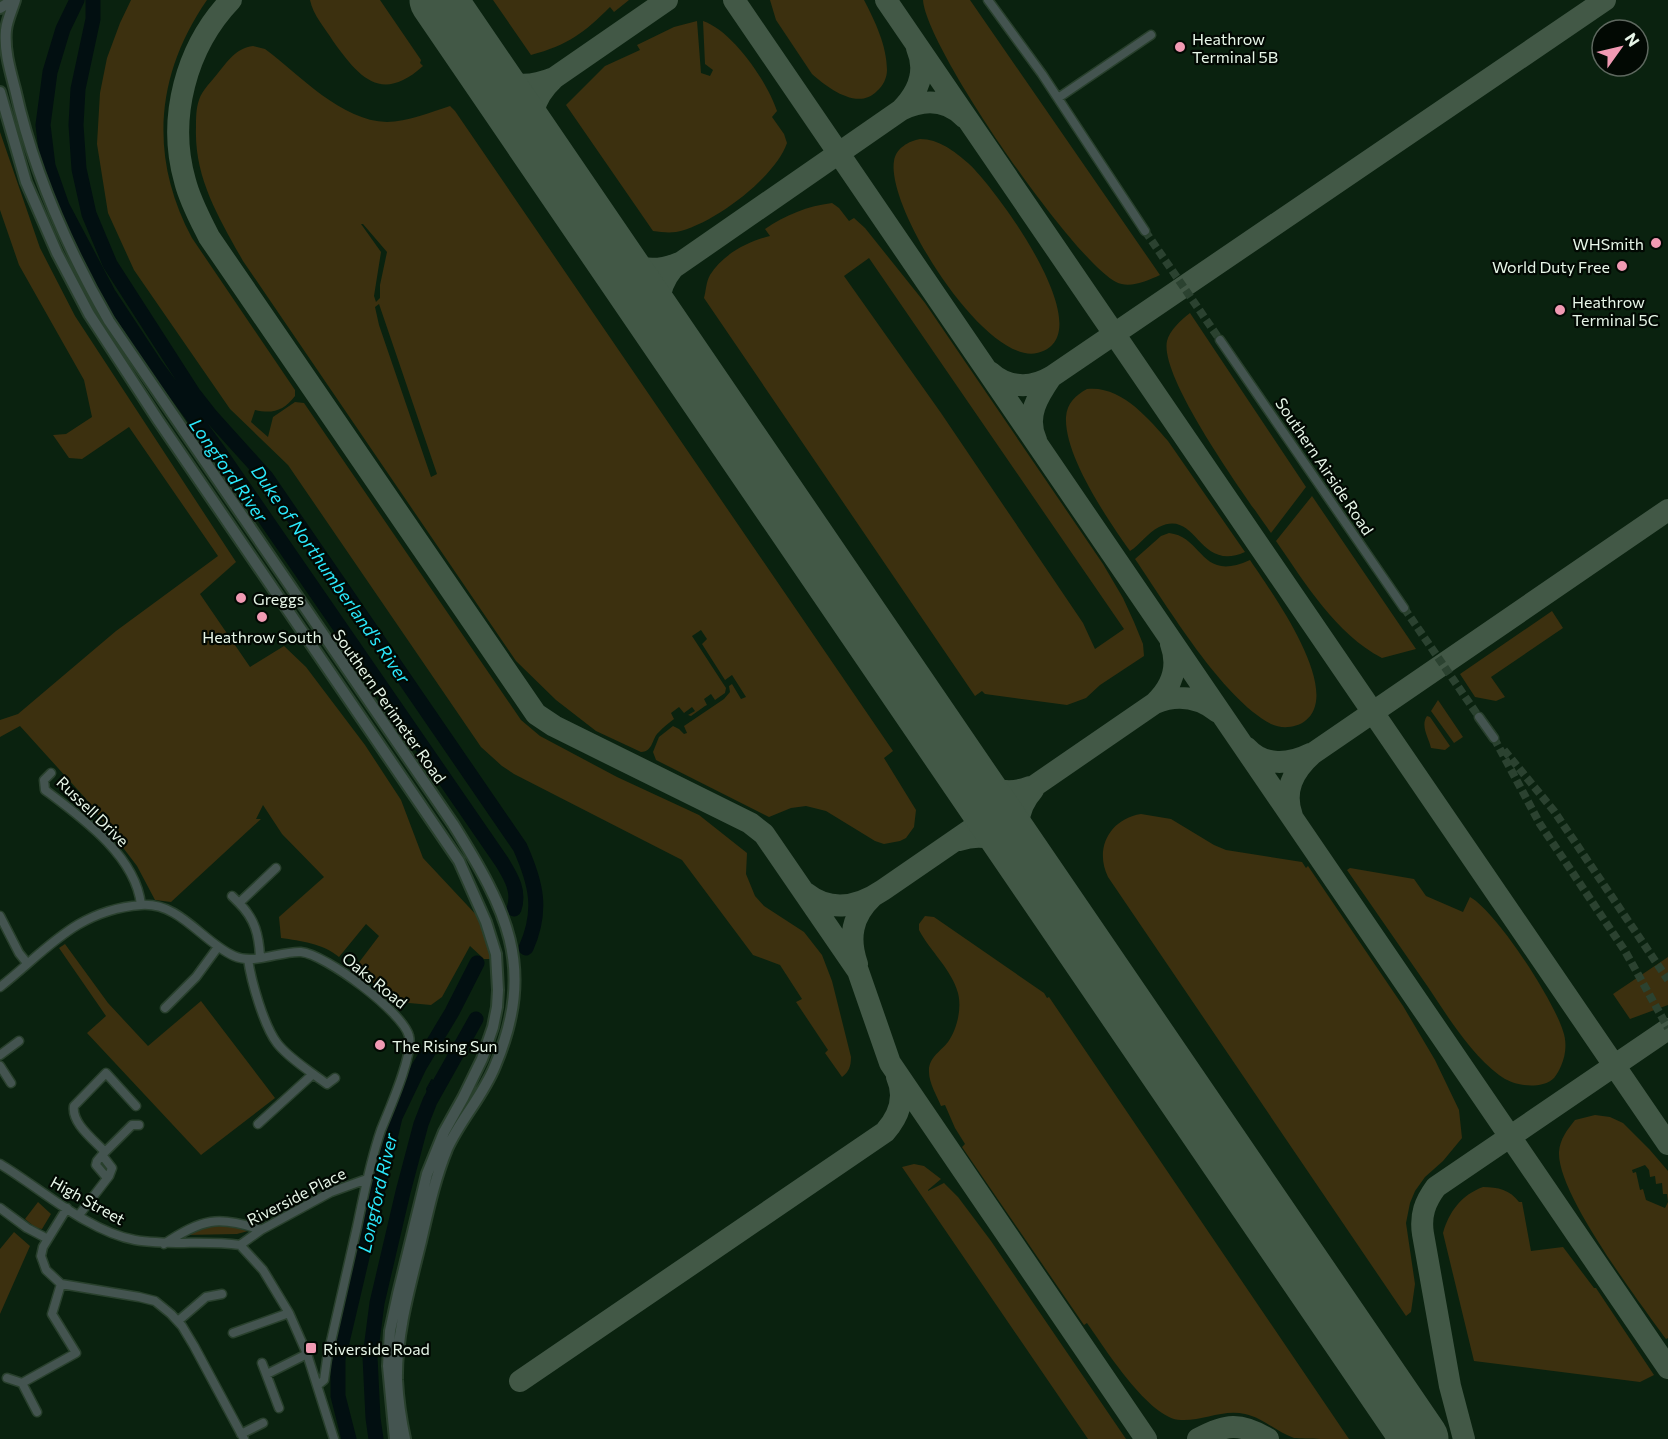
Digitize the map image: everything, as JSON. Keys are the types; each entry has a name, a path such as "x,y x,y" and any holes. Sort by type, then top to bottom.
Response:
{"street":[{"path":"0,8 14,0"},
{"name":"Southern Perimeter Road","path":"14,0 6,29 6,48 19,107 38,171 68,244 86,280 109,321 453,824 493,890 510,940 515,973 509,1027 494,1068 448,1148 438,1175 400,1335 397,1379 405,1439"},
{"path":"988,0 1058,98 1145,231"},
{"path":"1058,98 1151,35"},
{"name":"Southern Perimeter Road","path":"0,92 33,200 57,253 89,314 158,420 453,853 472,889 496,954 498,990 493,1027 482,1059 444,1132 427,1174 390,1331 388,1366 394,1439"},
{"name":"Southern Airside Road","path":"1220,340 1404,608"},
{"path":"1479,717 1494,738"},
{"name":"Russell Drive","path":"51,773 44,780 45,790 89,824 114,850 134,877 140,891 141,904"},
{"path":"260,957 256,926 235,900 276,868"},
{"path":"0,987 53,940 86,919 109,910 152,904 176,913 218,947 233,956 248,959 269,1030 278,1044 327,1084 335,1078"},
{"path":"0,916 19,953 27,963"},
{"path":"165,1008 196,977 218,947"},
{"name":"Oaks Road","path":"248,959 298,952 309,953 330,962 402,1022 409,1035 410,1046 374,1150 367,1179"},
{"path":"0,1054 19,1041"},
{"path":"0,1066 11,1083"},
{"path":"79,1215 112,1168 72,1113 74,1106 106,1073 136,1106"},
{"path":"258,1124 313,1074"},
{"path":"103,1153 132,1125 139,1125"},
{"name":"High Street","path":"0,1164 107,1232 132,1240 164,1244 211,1242 240,1245"},
{"path":"318,1385 324,1380 367,1179"},
{"name":"Riverside Place","path":"240,1245 261,1230 331,1192 367,1179"},
{"path":"0,1208 27,1228 48,1239"},
{"path":"67,1208 41,1251 42,1262 49,1274 61,1284 155,1301 178,1321 243,1436 263,1423"},
{"path":"164,1244 180,1233 207,1221 232,1221 261,1230"},
{"path":"240,1245 263,1270 289,1313 307,1354 334,1439"},
{"path":"22,1383 76,1353 52,1314 61,1284"},
{"path":"178,1321 206,1297 222,1294"},
{"path":"233,1333 289,1313"},
{"path":"267,1374 307,1354"},
{"path":"262,1363 279,1408"},
{"path":"7,1378 22,1383 37,1412"}],"shaded area":[{"path":"131,0 207,0 190,28 168,87 164,117 164,147 169,178 178,208 192,238 295,390 295,396 282,408 267,412 255,410 251,422 268,437 273,417 295,402 304,403 521,720 540,736 617,777 699,815 747,853 746,874 755,896 764,906 804,932 822,955 832,981 851,1057 849,1068 842,1077 825,1053 828,1050 796,1002 802,999 780,965 753,955 682,860 514,774 481,747 288,465 230,409 134,270 108,213 97,144 100,93 107,58"},
{"path":"310,0 380,0 423,66 395,83 383,84 372,81 352,65 333,41 316,16"},
{"path":"493,0 629,0 614,12 610,7 575,37 531,55"},
{"path":"770,0 864,0 885,52 887,73 881,87 869,97 852,98 835,91 819,80 812,74 776,20"},
{"path":"923,0 970,0 1160,275 1144,282 1127,285 1116,282 1095,266 1068,235 1004,151 974,105 930,25"},
{"path":"697,21 701,73 710,76 713,70 705,64 703,21 726,35 758,73 777,111 772,117 784,134 787,143 770,171 724,210 691,228 676,232 653,231 566,105 605,66 640,50 637,45 674,27"},
{"path":"247,47 265,49 322,95 353,114 370,120 387,122 403,120 450,106 455,111 893,751 884,758 916,810 914,827 906,838 884,844 875,841 826,811 806,806 791,808 769,817 656,760 653,752 659,737 673,726 684,734 687,733 684,726 724,699 730,692 729,686 732,684 741,699 746,697 732,675 725,680 702,644 707,639 701,630 692,636 726,688 725,693 715,700 711,694 704,699 707,705 691,716 688,715 695,711 692,707 684,713 679,707 671,713 674,719 656,735 648,749 641,752 596,731 556,700 516,661 243,261 210,197 196,146 198,103 205,89 229,60 237,52","holes":["361,224 387,252 380,285 380,298 376,302 374,296 381,252","379,304 437,474 431,477 379,325 375,307"]},
{"path":"0,132 40,248 75,316 236,562 200,594 250,667 284,646 306,667 365,745 401,800 423,858 481,920 491,959 484,959 470,946 442,997 431,1005 398,1002 354,969 379,936 366,924 339,957 318,946 281,938 279,917 324,877 282,834 263,805 256,819 261,819 171,902 155,900 137,866 86,799 20,726 0,737 0,720 18,714 116,631 218,556 129,427 82,459 69,458 53,435 66,434 92,417 84,380 19,265 0,210"},
{"path":"920,139 940,143 968,163 999,200 1038,260 1053,292 1059,320 1055,341 1037,353 1016,350 992,335 967,310 943,279 922,246 906,213 896,183 894,161 897,152 904,146"},
{"path":"832,203 849,221 854,218 865,228 925,303 1103,564 1123,598 1143,644 1144,656 1100,685 1086,698 1067,705 985,694 982,691 975,696 704,298 710,275 728,255 753,241 770,236 765,229 781,219","holes":["869,258 1124,629 1095,649 1083,623 941,413 844,276"]},
{"path":"1190,313 1306,487 1271,533 1207,438 1190,409 1168,359 1168,337"},
{"path":"1087,389 1111,392 1123,398 1152,423 1168,441 1245,552 1229,556 1217,554 1207,548 1191,532 1172,523 1159,527 1130,551 1089,487 1067,433 1068,408 1076,397"},
{"path":"1312,496 1416,649 1382,658 1365,648 1336,622 1298,574 1276,541"},
{"path":"1169,533 1180,536 1212,563 1221,566 1234,566 1250,560 1300,640 1310,665 1316,687 1315,707 1305,721 1297,725 1279,727 1252,711 1215,673 1179,625 1135,559 1161,536"},
{"path":"1552,611 1563,628 1491,677 1505,697 1496,701 1475,697 1460,674"},
{"path":"1438,700 1463,737 1454,743 1431,711"},
{"path":"1427,716 1450,746 1445,750 1431,748 1424,724"},
{"path":"1141,814 1171,819 1226,850 1302,862 1306,868 1308,866 1403,1006 1435,1060 1459,1110 1462,1138 1443,1161 1425,1177 1410,1203 1406,1223 1415,1284 1411,1312 1406,1316 1108,877 1103,856 1108,836 1121,822"},
{"path":"1350,868 1414,879 1426,896 1463,912 1470,897 1495,920 1537,979 1558,1017 1564,1035 1565,1049 1561,1066 1552,1080 1537,1085 1514,1083 1499,1075 1478,1056 1347,870"},
{"path":"925,916 934,917 1044,993 1047,998 1049,997 1349,1439 1294,1438 1258,1419 1237,1413 1189,1420 1169,1417 1142,1396 1087,1323 1084,1325 962,1147 965,1144 945,1105 941,1106 934,1089 929,1076 929,1067 954,1031 958,1019 959,999 951,976 919,930 919,924"},
{"path":"65,944 108,1003 148,1046 201,1001 275,1098 201,1155 87,1033 106,1016 59,948"},
{"path":"1668,957 1668,1005 1630,1019 1613,994"},
{"path":"1595,1115 1610,1117 1623,1123 1668,1171 1668,1202 1668,1338 1666,1339 1602,1248 1571,1194 1562,1171 1559,1152 1562,1139 1575,1120","holes":["1645,1165 1650,1177 1655,1176 1656,1184 1662,1183 1663,1194 1667,1194 1668,1202 1665,1208 1646,1200 1643,1189 1640,1190 1636,1172 1633,1173 1632,1170"]},
{"path":"914,1164 924,1166 941,1179 928,1191 944,1183 958,1197 991,1241 1126,1439 1088,1439 902,1167"},
{"path":"1483,1187 1503,1190 1522,1202 1531,1251 1563,1247 1596,1288 1654,1375 1640,1382 1474,1361 1443,1233 1457,1205 1475,1190"},
{"path":"38,1202 51,1214 42,1229 36,1228 25,1219"},
{"path":"210,1224 224,1224 248,1231 237,1234 184,1235"},
{"path":"14,1232 30,1246 0,1314 0,1249"}],"waterway":[{"name":"Longford River","path":"77,0 63,29 50,72 43,125 48,166 62,206 108,293 156,366 220,453 502,862 515,890 514,909"},
{"name":"Duke of Northumberland's River","path":"93,0 93,19 78,89 76,125 79,169 89,214 110,264 193,393 266,477 520,847 530,873 536,909 526,948"},
{"name":"Longford River","path":"349,1439 338,1396 338,1359 395,1117 419,1067 452,1012 477,963"},
{"name":"Duke of Northumberland's River","path":"376,1439 370,1357 377,1303 403,1192 421,1124 430,1101 476,1019"},
{"path":"430,1101 427,1089 432,1080"}],"taxiway":[{"path":"231,0 202,39 184,84 180,108 178,133 185,181 192,203 209,237 536,714 554,726 750,823 764,834 858,971 890,1063 1146,1439"},
{"path":"539,148 533,128 534,110 546,86 554,78 667,0"},
{"path":"734,0 1668,1368"},
{"path":"886,0 1668,1144"},
{"path":"990,372 1004,381 1019,385 1035,384 1051,377 1605,0"},
{"path":"901,110 912,96 919,81 921,65 917,48"},
{"path":"482,64 498,78 515,84 533,84 554,78"},
{"path":"689,367 673,343 659,307 664,282 673,268 901,110 918,104 934,103 950,107 964,117"},
{"path":"607,248 623,260 640,268 659,269 679,263"},
{"path":"1036,440 1032,415 1051,377"},
{"path":"1292,816 1289,807 1289,790 1295,774 1312,754 1668,510"},
{"path":"806,893 825,903 844,905 854,904 883,890 1155,703 1166,690 1172,676 1174,660 1171,644"},
{"path":"1155,703 1171,698 1188,698 1203,703 1218,712"},
{"path":"939,733 941,732 966,768 987,786 1014,791 1030,787"},
{"path":"1247,748 1261,758 1277,762 1286,762 1310,754"},
{"path":"1027,859 1020,841 1018,823 1023,806 1033,790"},
{"path":"959,840 975,837 991,838 1014,848 1049,895"},
{"path":"857,964 853,945 854,928 860,912 872,897"},
{"path":"1464,1439 1450,1386 1423,1234 1423,1215 1429,1198 1436,1187 1668,1029"},
{"path":"520,1381 885,1132 900,1106 901,1092 897,1077"},
{"path":"1198,1439 1217,1430 1233,1427 1249,1430 1268,1439"}],"runway":[{"path":"438,0 1420,1439"}],"tunnel":[{"path":"1145,231 1220,340"},
{"path":"1404,608 1479,717"},
{"path":"1494,738 1540,824 1625,951 1668,1028"},
{"path":"1504,750 1554,811 1668,980"}],"place":[{"name":"Heathrow Terminal 5B","path":"1180,47"},
{"name":"WHSmith","path":"1656,243"},
{"name":"World Duty Free","path":"1622,266"},
{"name":"Heathrow Terminal 5C","path":"1560,310"},
{"name":"Greggs","path":"241,598"},
{"name":"Heathrow South","path":"262,617"},
{"name":"The Rising Sun","path":"380,1045"},
{"name":"Riverside Road","path":"311,1348"}]}
